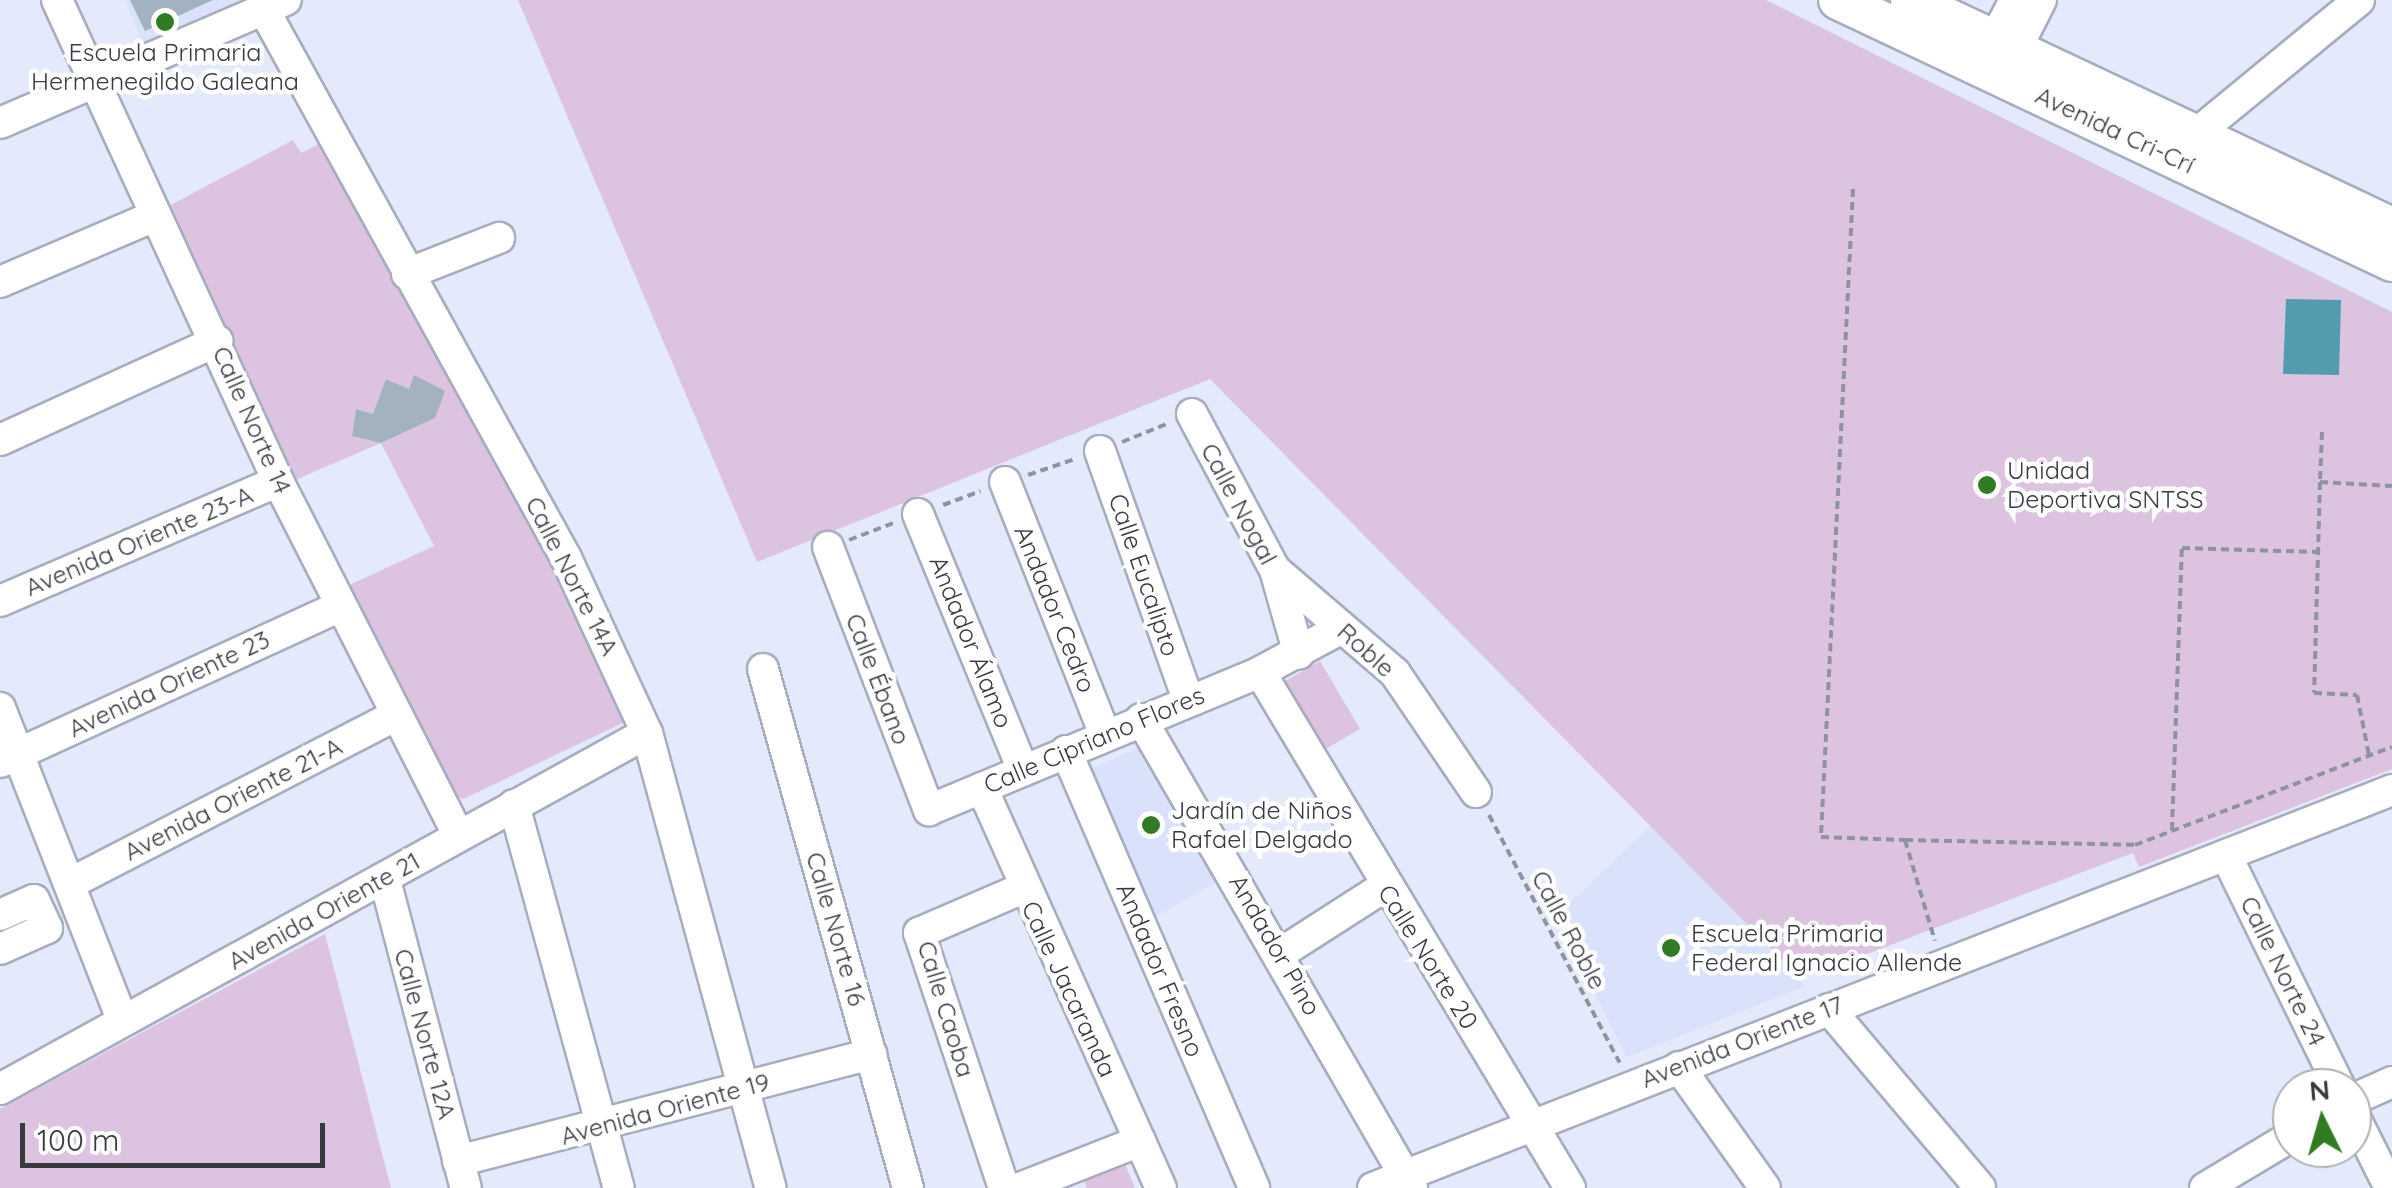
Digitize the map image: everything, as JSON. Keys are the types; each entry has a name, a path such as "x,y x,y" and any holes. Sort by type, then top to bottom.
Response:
{"main road":[{"name":"Avenida Cri-Crí","path":"1838,0 1984,37 2196,134 2390,248"},
{"path":"1870,0 1904,15 1910,0"},
{"name":"Avenida Cri-Crí","path":"1910,0 2390,248"}],"street":[{"name":"Calle Norte 14","path":"57,0 155,216 217,341 278,482 458,835"},
{"path":"1984,37 2015,0"},
{"path":"1984,37 2042,0"},
{"path":"2196,134 2359,0"},
{"path":"0,123 275,5"},
{"name":"Calle Norte 14A","path":"275,5 408,274 587,598 648,733 771,1188"},
{"path":"0,282 155,216"},
{"path":"408,274 499,238"},
{"path":"0,440 217,341"},
{"name":"Calle Nogal","path":"1192,414 1275,570 1299,654"},
{"name":"Calle Eucalipto","path":"1100,450 1188,699"},
{"name":"Avenida Oriente 23-A","path":"0,601 278,482"},
{"name":"Andador Cedro","path":"1005,482 1105,735"},
{"name":"Andador Álamo","path":"918,514 1023,770"},
{"name":"Calle Ébano","path":"828,548 929,810"},
{"name":"Roble","path":"1275,570 1395,673 1476,792"},
{"name":"Avenida Oriente 23","path":"9,757 338,606"},
{"name":"Calle Cipriano Flores","path":"929,810 1260,672 1342,628"},
{"name":"Calle Norte 16","path":"763,669 908,1188"},
{"name":"Calle Norte 20","path":"1260,672 1384,887 1570,1188"},
{"path":"0,708 9,757 71,883 122,1020"},
{"name":"Avenida Oriente 21-A","path":"71,883 394,716"},
{"name":"Andador Pino","path":"1141,719 1281,953 1408,1181"},
{"name":"Avenida Oriente 21","path":"0,1089 648,733"},
{"name":"Andador Fresno","path":"1066,751 1254,1188"},
{"name":"Calle Jacaranda","path":"982,788 1021,889 1161,1188"},
{"name":"Avenida Oriente 17","path":"1374,1188 1408,1181 1632,1085 2392,790"},
{"path":"514,805 619,1188"},
{"name":"Calle Norte 24","path":"2226,855 2330,1068"},
{"name":"Calle Norte 12A","path":"385,880 462,1174"},
{"path":"1281,953 1384,887"},
{"name":"Calle Caoba","path":"1004,1188 919,933 1021,889"},
{"path":"0,916 34,900 47,928 0,949"},
{"path":"1829,1009 1980,1188"},
{"name":"Avenida Oriente 19","path":"462,1174 602,1127 871,1054"},
{"path":"1679,1067 1765,1188"},
{"path":"1020,1188 1140,1141"},
{"path":"2205,1188 2272,1148"},
{"path":"2372,1152 2390,1188"}],"path":[{"path":"1854,188 1822,837 2135,845 2392,748"},
{"path":"2322,432 2314,693 2357,695 2369,756"},
{"path":"2320,482 2392,486"},
{"path":"2172,830 2182,548 2318,552"},
{"name":"Calle Roble","path":"1476,792 1632,1085"},
{"path":"1904,840 1943,964"}],"shaded area":[{"name":"Escuela Primaria Hermenegildo Galeana","path":"125,0 247,0 143,45"},
{"path":"518,0 1766,0 2392,312 2392,769 2139,867 2133,853 1801,979 1210,379 757,562"},
{"path":"293,140 301,153 321,143 589,626 629,720 463,799 447,793 345,587 434,546 381,443 295,480 163,209","holes":["414,376 435,418 381,443 352,436 356,409 373,414 387,379 409,389"]},
{"path":"1320,661 1360,729 1322,751 1282,683"},
{"name":"Jardín de Niños Rafael Delgado","path":"1147,744 1226,877 1149,920 1084,772"},
{"name":"Escuela Primaria Federal Ignacio Allende","path":"1651,825 1805,986 1627,1057 1555,917"},
{"path":"325,934 391,1188 0,1188 0,1109"},
{"path":"1123,1160 1135,1188 1087,1188 1081,1174"}],"water":[{"path":"2286,299 2341,300 2339,375 2283,374"}],"building":[{"path":"130,0 213,0 145,31"},
{"path":"414,375 445,391 435,418 381,443 352,436 356,409 373,414 386,379 409,389"}],"place":[{"name":"Escuela Primaria Hermenegildo Galeana","path":"165,22"},
{"name":"Unidad Deportiva SNTSS","path":"1987,485"},
{"name":"Jardín de Niños Rafael Delgado","path":"1151,825"},
{"name":"Escuela Primaria Federal Ignacio Allende","path":"1671,948"}]}
